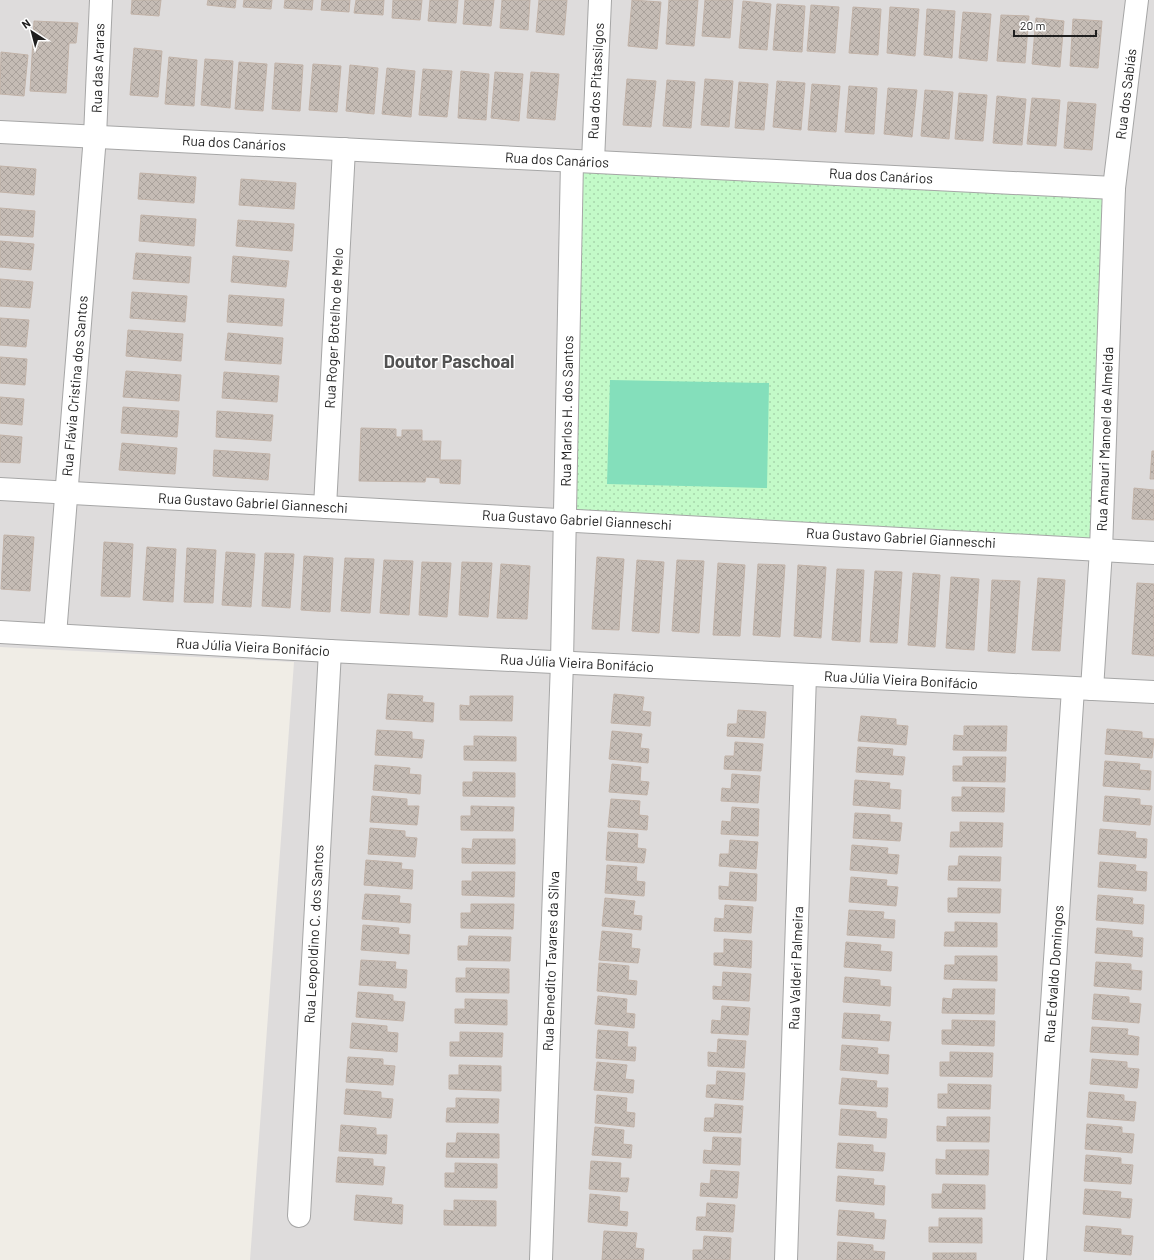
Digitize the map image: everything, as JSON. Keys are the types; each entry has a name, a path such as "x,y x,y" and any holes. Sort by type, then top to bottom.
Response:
{"street":[{"name":"Rua das Araras","path":"95,136 101,0"},
{"name":"Rua dos Pitassilgos","path":"582,161 600,0"},
{"name":"Rua dos Sabiás","path":"1114,188 1137,0"},
{"name":"Rua dos Canários","path":"0,132 1114,188"},
{"name":"Rua Flávia Cristina dos Santos","path":"55,635 95,136"},
{"name":"Rua Roger Botelho de Melo","path":"324,507 344,149"},
{"name":"Rua Marlos H. dos Santos","path":"562,662 564,519 582,161"},
{"name":"Rua Amauri Manoel de Almeida","path":"1082,689 1101,550 1114,188"},
{"name":"Rua Gustavo Gabriel Gianneschi","path":"0,489 1154,552"},
{"name":"Rua Júlia Vieira Bonifácio","path":"0,632 330,651 1154,692"},
{"name":"Rua Leopoldino C. dos Santos","path":"299,1216 330,651"},
{"name":"Rua Benedito Tavares da Silva","path":"541,1260 562,662"},
{"name":"Rua Valderi Palmeira","path":"786,1260 805,675"},
{"name":"Rua Edvaldo Domingos","path":"1035,1260 1082,689"}],"shaded area":[{"path":"0,0 1154,0 1154,1260 250,1260 294,662 0,647"}],"green space":[{"path":"572,161 1114,188 1101,550 565,519"},
{"path":"610,380 769,383 767,488 607,484"}],"building":[{"path":"132,0 161,0 159,16 131,14"},
{"path":"208,0 236,0 235,8 207,5"},
{"path":"244,0 272,0 271,9 243,7"},
{"path":"285,0 313,0 312,10 284,8"},
{"path":"322,0 350,0 349,12 321,10"},
{"path":"356,0 384,0 383,15 354,13"},
{"path":"393,0 422,0 420,20 392,18"},
{"path":"430,0 458,0 456,23 428,21"},
{"path":"465,0 494,0 491,26 463,24"},
{"path":"502,0 530,0 528,30 500,28"},
{"path":"539,0 567,0 564,35 536,32"},
{"path":"632,0 661,2 657,49 628,46"},
{"path":"669,0 698,0 694,46 666,44"},
{"path":"705,0 733,0 730,38 702,36"},
{"path":"743,1 771,4 767,50 739,48"},
{"path":"777,4 805,6 802,52 773,50"},
{"path":"811,5 839,7 835,53 807,51"},
{"path":"853,7 881,9 878,55 849,53"},
{"path":"890,7 919,9 915,56 887,53"},
{"path":"927,9 955,11 952,58 924,55"},
{"path":"963,12 991,14 987,61 959,58"},
{"path":"1001,15 1029,16 1025,63 997,61"},
{"path":"1036,18 1064,21 1060,67 1032,64"},
{"path":"1073,19 1102,21 1098,68 1070,66"},
{"path":"34,21 78,23 76,43 69,43 66,93 30,91"},
{"path":"134,48 162,51 158,97 130,95"},
{"path":"1,52 28,55 24,96 0,94"},
{"path":"169,57 197,60 194,106 165,104"},
{"path":"205,59 233,61 230,108 201,105"},
{"path":"239,62 267,64 263,111 235,109"},
{"path":"275,63 303,65 300,111 272,109"},
{"path":"313,64 341,66 337,112 309,110"},
{"path":"350,65 378,68 374,114 346,111"},
{"path":"387,68 415,71 411,117 382,114"},
{"path":"423,69 452,71 447,117 419,115"},
{"path":"461,71 489,74 486,120 458,118"},
{"path":"495,72 523,74 519,121 491,118"},
{"path":"531,72 559,74 555,120 527,118"},
{"path":"627,79 656,81 651,127 623,125"},
{"path":"705,79 733,81 729,127 701,125"},
{"path":"667,80 695,82 691,128 663,126"},
{"path":"777,81 805,83 801,130 773,127"},
{"path":"739,82 768,84 764,130 735,128"},
{"path":"812,84 840,86 836,132 808,130"},
{"path":"849,86 877,88 874,134 845,132"},
{"path":"888,88 917,90 912,137 884,134"},
{"path":"925,90 953,92 949,139 921,136"},
{"path":"959,93 987,95 983,141 955,139"},
{"path":"997,96 1026,99 1022,145 993,143"},
{"path":"1032,98 1060,100 1056,146 1027,144"},
{"path":"1068,102 1096,104 1092,150 1064,148"},
{"path":"0,166 36,169 34,195 0,192"},
{"path":"140,173 196,177 194,203 138,199"},
{"path":"241,179 296,183 294,209 239,205"},
{"path":"0,208 35,211 33,237 0,235"},
{"path":"141,215 196,219 194,246 139,241"},
{"path":"238,220 294,224 292,251 236,246"},
{"path":"0,241 34,244 31,270 0,267"},
{"path":"136,253 191,257 189,283 133,279"},
{"path":"233,256 289,261 286,287 231,282"},
{"path":"0,279 33,282 30,308 0,306"},
{"path":"132,292 187,296 185,322 130,318"},
{"path":"229,295 284,299 282,326 227,322"},
{"path":"0,318 29,320 26,347 0,345"},
{"path":"128,330 183,334 181,361 126,356"},
{"path":"228,333 283,338 281,364 225,360"},
{"path":"0,357 27,359 25,385 0,383"},
{"path":"126,371 181,375 179,401 123,397"},
{"path":"224,372 279,376 277,402 222,398"},
{"path":"0,397 24,399 22,425 0,423"},
{"path":"123,407 179,411 177,437 121,433"},
{"path":"217,411 273,415 271,441 216,437"},
{"path":"361,428 396,429 396,437 402,437 402,430 422,430 422,441 441,441 440,460 461,460 460,484 440,483 440,478 426,477 425,482 359,481"},
{"path":"0,435 22,437 20,463 0,462"},
{"path":"122,443 177,448 175,474 119,470"},
{"path":"214,450 270,454 268,480 213,476"},
{"path":"1152,451 1154,451 1154,479 1150,479"},
{"path":"1134,488 1154,490 1154,520 1132,519"},
{"path":"4,535 34,537 30,591 1,589"},
{"path":"104,542 133,544 130,597 101,596"},
{"path":"147,547 176,549 173,602 143,600"},
{"path":"187,548 216,550 213,603 184,602"},
{"path":"226,552 255,554 251,607 222,605"},
{"path":"265,553 294,554 290,608 262,606"},
{"path":"304,556 333,558 330,612 301,610"},
{"path":"597,557 624,559 619,630 592,629"},
{"path":"345,558 374,559 370,613 341,611"},
{"path":"384,560 413,561 409,615 380,613"},
{"path":"637,560 664,562 659,633 632,631"},
{"path":"677,560 704,561 699,633 672,631"},
{"path":"422,562 451,563 447,617 419,615"},
{"path":"462,562 492,563 488,617 459,615"},
{"path":"718,563 745,565 740,636 713,635"},
{"path":"501,564 530,566 527,619 497,618"},
{"path":"758,564 785,565 780,637 753,635"},
{"path":"798,565 826,567 821,638 794,636"},
{"path":"837,569 864,570 860,642 832,640"},
{"path":"875,571 902,572 897,643 870,642"},
{"path":"913,573 940,575 935,647 908,645"},
{"path":"951,577 979,579 974,650 946,648"},
{"path":"1038,578 1065,580 1060,651 1032,650"},
{"path":"992,580 1020,581 1015,653 988,651"},
{"path":"1137,583 1154,584 1154,656 1132,654"},
{"path":"388,694 423,696 422,702 434,703 433,722 386,719"},
{"path":"614,694 644,697 642,711 651,712 650,726 611,723"},
{"path":"470,696 513,696 512,721 460,720 460,705 470,706"},
{"path":"738,710 766,712 764,738 727,736 728,724 737,724"},
{"path":"861,716 896,719 896,725 908,726 906,745 858,741"},
{"path":"964,726 1007,726 1006,751 953,750 954,735 964,736"},
{"path":"1107,729 1142,732 1142,738 1154,739 1152,758 1105,754"},
{"path":"377,730 412,732 412,739 424,740 422,758 375,755"},
{"path":"612,731 642,734 640,748 649,749 648,763 609,759"},
{"path":"474,736 516,737 516,761 464,760 464,746 474,746"},
{"path":"735,742 763,744 761,771 724,769 725,756 734,756"},
{"path":"858,747 893,749 892,756 905,757 903,775 856,772"},
{"path":"963,757 1006,757 1005,782 953,781 953,766 963,766"},
{"path":"1105,761 1140,764 1139,770 1151,771 1150,790 1103,786"},
{"path":"612,764 641,767 640,781 649,782 647,795 609,792"},
{"path":"375,765 410,768 409,774 421,775 420,794 373,790"},
{"path":"473,772 515,773 515,797 463,796 463,782 473,782"},
{"path":"732,774 760,776 758,803 721,801 722,788 731,789"},
{"path":"855,780 890,783 889,789 901,790 900,809 853,805"},
{"path":"962,787 1005,788 1004,812 952,811 952,797 962,797"},
{"path":"372,796 407,799 407,806 419,806 417,825 370,822"},
{"path":"1105,796 1140,799 1140,805 1152,806 1150,825 1103,821"},
{"path":"611,799 640,801 639,815 648,816 647,830 608,827"},
{"path":"471,806 514,807 513,831 461,830 461,816 471,816"},
{"path":"732,807 759,809 758,836 721,834 722,821 731,822"},
{"path":"855,813 890,815 890,822 902,823 900,841 853,838"},
{"path":"960,822 1003,823 1002,847 950,847 951,832 960,832"},
{"path":"370,828 405,831 405,837 417,838 415,857 368,854"},
{"path":"1100,829 1136,832 1135,838 1147,839 1146,858 1098,854"},
{"path":"608,832 638,834 637,848 646,849 644,863 606,860"},
{"path":"473,839 515,839 515,864 462,863 462,848 472,849"},
{"path":"730,840 758,842 756,869 719,866 720,854 729,854"},
{"path":"852,845 888,848 887,854 899,855 897,874 850,870"},
{"path":"959,856 1001,857 1000,881 948,880 949,866 958,866"},
{"path":"366,860 402,863 401,869 413,870 412,889 364,885"},
{"path":"1100,862 1136,865 1135,871 1147,872 1146,891 1098,887"},
{"path":"607,865 637,867 636,881 645,882 644,896 605,893"},
{"path":"472,872 515,872 514,897 462,895 462,881 472,881"},
{"path":"730,872 757,874 756,901 719,899 719,886 729,887"},
{"path":"851,877 887,880 886,886 898,887 896,906 849,902"},
{"path":"958,888 1001,889 1000,913 948,912 948,898 958,898"},
{"path":"365,894 400,896 399,903 411,904 410,923 362,919"},
{"path":"1098,895 1133,898 1132,904 1144,905 1143,924 1096,920"},
{"path":"605,898 635,901 633,915 642,916 641,930 602,926"},
{"path":"471,904 514,904 513,929 461,928 461,913 471,913"},
{"path":"725,905 753,907 751,933 714,931 715,918 724,919"},
{"path":"849,910 884,912 883,919 895,920 894,938 847,935"},
{"path":"955,922 997,923 997,947 944,946 945,932 955,932"},
{"path":"363,925 399,928 398,934 410,935 409,954 361,950"},
{"path":"1097,928 1132,931 1132,937 1143,938 1142,957 1095,953"},
{"path":"602,931 632,934 631,948 640,949 638,963 599,960"},
{"path":"469,936 511,937 510,961 458,960 458,946 468,946"},
{"path":"724,939 752,941 751,968 714,965 714,953 724,953"},
{"path":"846,942 881,945 880,951 892,952 891,971 844,967"},
{"path":"955,956 997,956 997,981 944,979 945,965 955,965"},
{"path":"361,960 396,962 395,969 407,970 406,988 359,985"},
{"path":"1096,962 1131,964 1131,970 1142,971 1141,990 1094,986"},
{"path":"599,963 629,966 628,980 637,981 636,995 597,991"},
{"path":"466,968 509,969 509,993 456,992 456,978 466,978"},
{"path":"723,972 751,974 749,1001 713,999 713,986 722,987"},
{"path":"845,977 880,980 880,986 891,987 890,1006 843,1002"},
{"path":"953,989 995,989 994,1014 942,1013 943,998 952,999"},
{"path":"358,992 393,995 393,1001 405,1002 403,1021 356,1017"},
{"path":"1094,994 1129,997 1129,1003 1141,1004 1139,1023 1092,1019"},
{"path":"598,996 627,999 626,1013 635,1014 634,1028 595,1024"},
{"path":"465,999 507,1000 507,1025 455,1023 455,1009 465,1009"},
{"path":"722,1006 750,1008 748,1035 711,1033 712,1020 721,1021"},
{"path":"844,1013 880,1015 879,1021 891,1022 889,1041 842,1038"},
{"path":"952,1020 995,1021 994,1046 942,1044 942,1030 952,1030"},
{"path":"352,1023 387,1026 387,1032 398,1033 397,1052 350,1048"},
{"path":"1092,1027 1128,1029 1127,1035 1139,1037 1138,1055 1090,1052"},
{"path":"598,1030 628,1032 627,1047 636,1047 635,1061 596,1058"},
{"path":"460,1032 503,1033 502,1057 450,1056 450,1042 460,1042"},
{"path":"718,1039 746,1041 744,1068 708,1066 708,1052 717,1053"},
{"path":"842,1045 878,1048 877,1054 889,1055 888,1074 840,1070"},
{"path":"950,1052 993,1053 992,1077 940,1076 940,1062 950,1062"},
{"path":"348,1057 383,1059 383,1065 395,1066 393,1085 346,1082"},
{"path":"1092,1059 1127,1062 1127,1068 1139,1069 1137,1088 1090,1084"},
{"path":"597,1062 627,1065 625,1079 634,1080 633,1093 594,1090"},
{"path":"459,1065 501,1066 501,1091 449,1089 449,1075 459,1075"},
{"path":"717,1071 745,1073 743,1100 706,1097 707,1085 716,1085"},
{"path":"842,1078 877,1081 876,1088 888,1088 887,1107 839,1104"},
{"path":"948,1084 991,1085 990,1109 938,1108 938,1094 948,1094"},
{"path":"346,1089 381,1092 381,1098 393,1099 391,1118 344,1114"},
{"path":"1089,1092 1124,1095 1124,1101 1136,1102 1134,1121 1087,1117"},
{"path":"597,1095 627,1098 626,1112 635,1113 634,1127 595,1123"},
{"path":"456,1098 499,1099 498,1123 446,1122 447,1108 456,1108"},
{"path":"715,1104 743,1106 741,1133 704,1131 705,1118 714,1118"},
{"path":"841,1109 876,1112 876,1118 887,1119 886,1138 839,1135"},
{"path":"947,1117 990,1117 989,1142 937,1141 937,1126 947,1127"},
{"path":"1087,1124 1122,1127 1122,1133 1134,1134 1132,1153 1085,1149"},
{"path":"341,1125 376,1128 376,1135 387,1135 386,1154 339,1151"},
{"path":"595,1127 624,1130 623,1144 632,1145 631,1158 592,1155"},
{"path":"457,1133 499,1134 499,1158 446,1157 447,1143 456,1143"},
{"path":"713,1137 741,1138 740,1165 703,1163 704,1150 712,1151"},
{"path":"838,1143 873,1145 873,1152 885,1153 883,1171 836,1168"},
{"path":"946,1150 989,1150 988,1175 936,1174 936,1159 946,1160"},
{"path":"1086,1155 1121,1158 1121,1164 1133,1165 1131,1184 1084,1181"},
{"path":"338,1157 373,1159 373,1166 385,1167 383,1185 336,1182"},
{"path":"591,1161 621,1163 620,1178 629,1178 627,1192 589,1189"},
{"path":"455,1163 497,1164 497,1188 445,1187 445,1173 455,1173"},
{"path":"711,1170 739,1172 737,1198 700,1196 701,1183 710,1184"},
{"path":"838,1176 874,1179 873,1185 885,1186 884,1205 836,1201"},
{"path":"943,1184 985,1185 985,1209 932,1208 932,1194 942,1194"},
{"path":"1085,1189 1121,1192 1120,1198 1132,1199 1130,1218 1083,1214"},
{"path":"590,1194 620,1197 619,1211 628,1212 627,1226 588,1222"},
{"path":"356,1195 392,1198 391,1204 403,1205 402,1224 354,1220"},
{"path":"454,1200 496,1201 496,1226 444,1225 444,1210 454,1211"},
{"path":"707,1203 735,1205 733,1232 696,1230 697,1217 706,1217"},
{"path":"839,1210 874,1213 874,1219 886,1220 884,1239 837,1235"},
{"path":"939,1218 982,1218 982,1243 929,1242 929,1227 939,1227"},
{"path":"1086,1226 1121,1229 1121,1235 1133,1236 1131,1255 1084,1251"},
{"path":"604,1231 637,1233 635,1248 644,1249 643,1260 602,1260"},
{"path":"704,1236 731,1238 730,1260 693,1260 693,1250 703,1250"},
{"path":"838,1242 873,1245 873,1251 885,1252 884,1260 837,1260"},
{"path":"933,1253 976,1253 976,1260 933,1260"}],"district":[{"name":"Doutor Paschoal","path":"449,362"}]}
